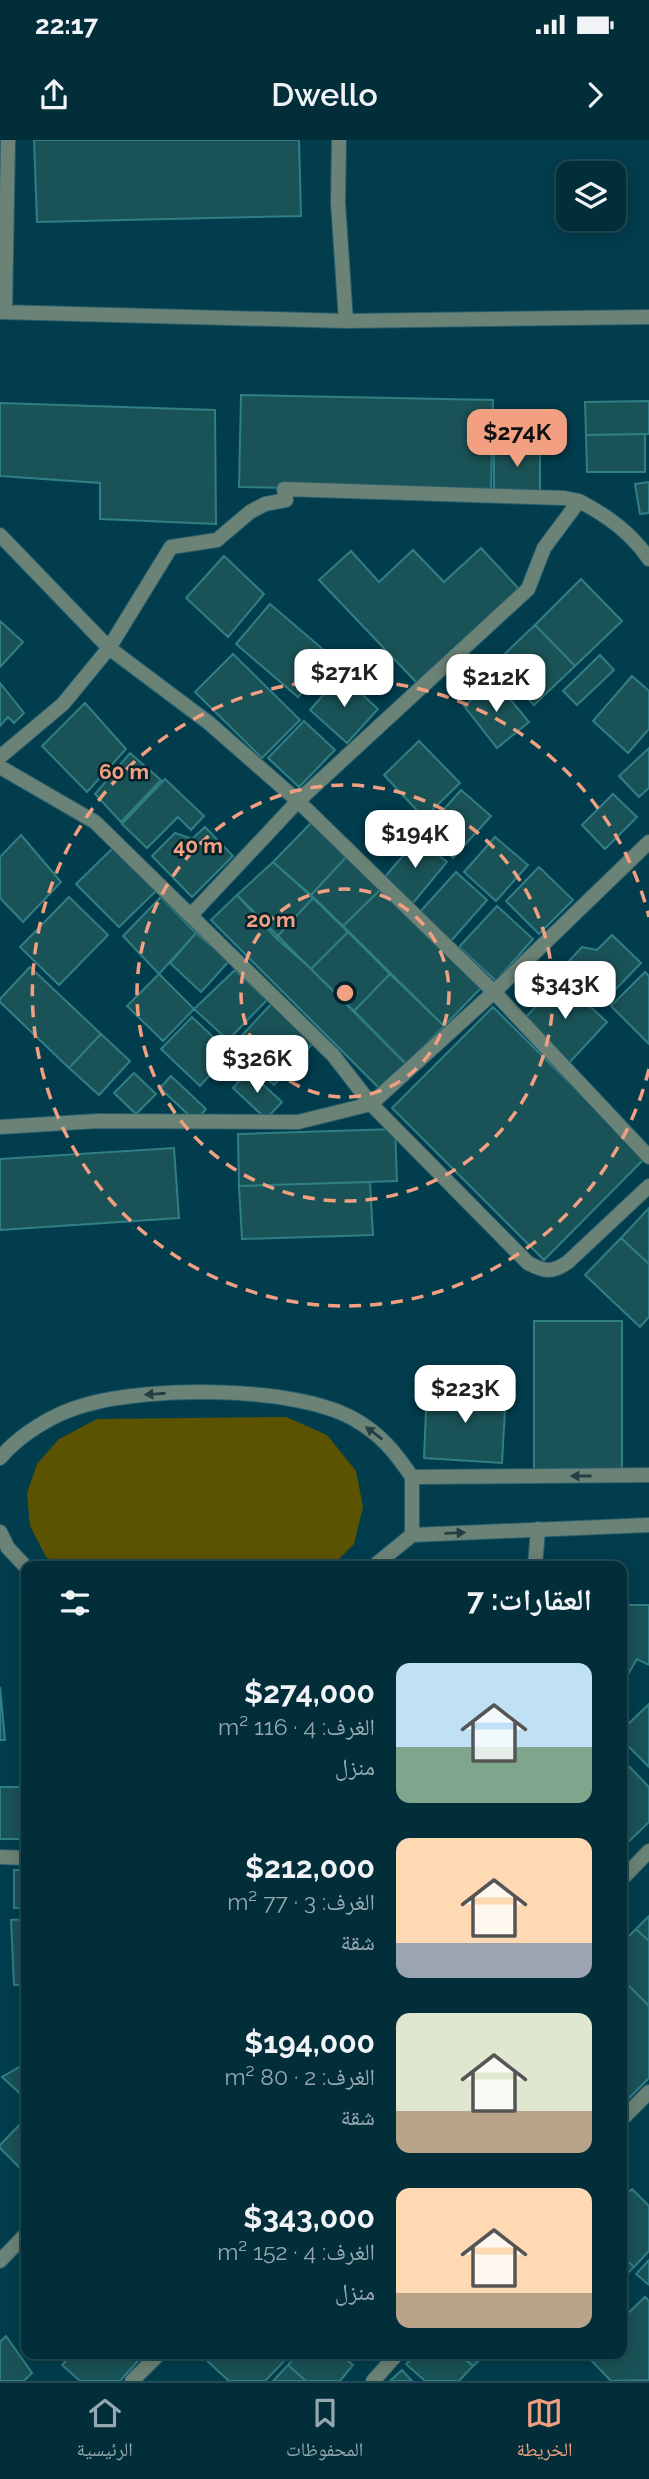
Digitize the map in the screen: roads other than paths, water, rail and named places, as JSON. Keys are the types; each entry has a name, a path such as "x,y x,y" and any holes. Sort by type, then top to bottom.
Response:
{"street":[{"path":"8,140 2,312 346,321 649,317"},
{"path":"339,140 338,203 346,321"},
{"path":"0,757 63,704 109,648 171,547 217,540 265,503 286,500 284,489 564,498 579,501 612,520 642,548 649,559"},
{"path":"192,914 298,801 528,589 544,548 579,501"},
{"path":"0,535 109,648 209,723 298,801 494,992 649,1157"},
{"path":"0,768 95,822 192,914 333,1055 371,1104 528,1263 547,1272 556,1270 568,1262 649,1186"},
{"path":"0,1127 98,1121 298,1122 371,1104 494,992 649,842"},
{"path":"0,1458 21,1438 39,1426 84,1405 149,1394 268,1395 307,1403 350,1417 375,1432 391,1446 412,1477 412,1535"},
{"path":"412,1477 649,1475"},
{"path":"380,1561 412,1535 649,1525"},
{"path":"535,1561 538,1529"},
{"path":"0,1532 8,1548 21,1562"},
{"path":"627,1874 649,1851"},
{"path":"0,1857 21,1858"},
{"path":"627,2114 649,2092"},
{"path":"0,2261 21,2239"},
{"path":"132,2381 154,2359"},
{"path":"373,2381 393,2359"}]}
